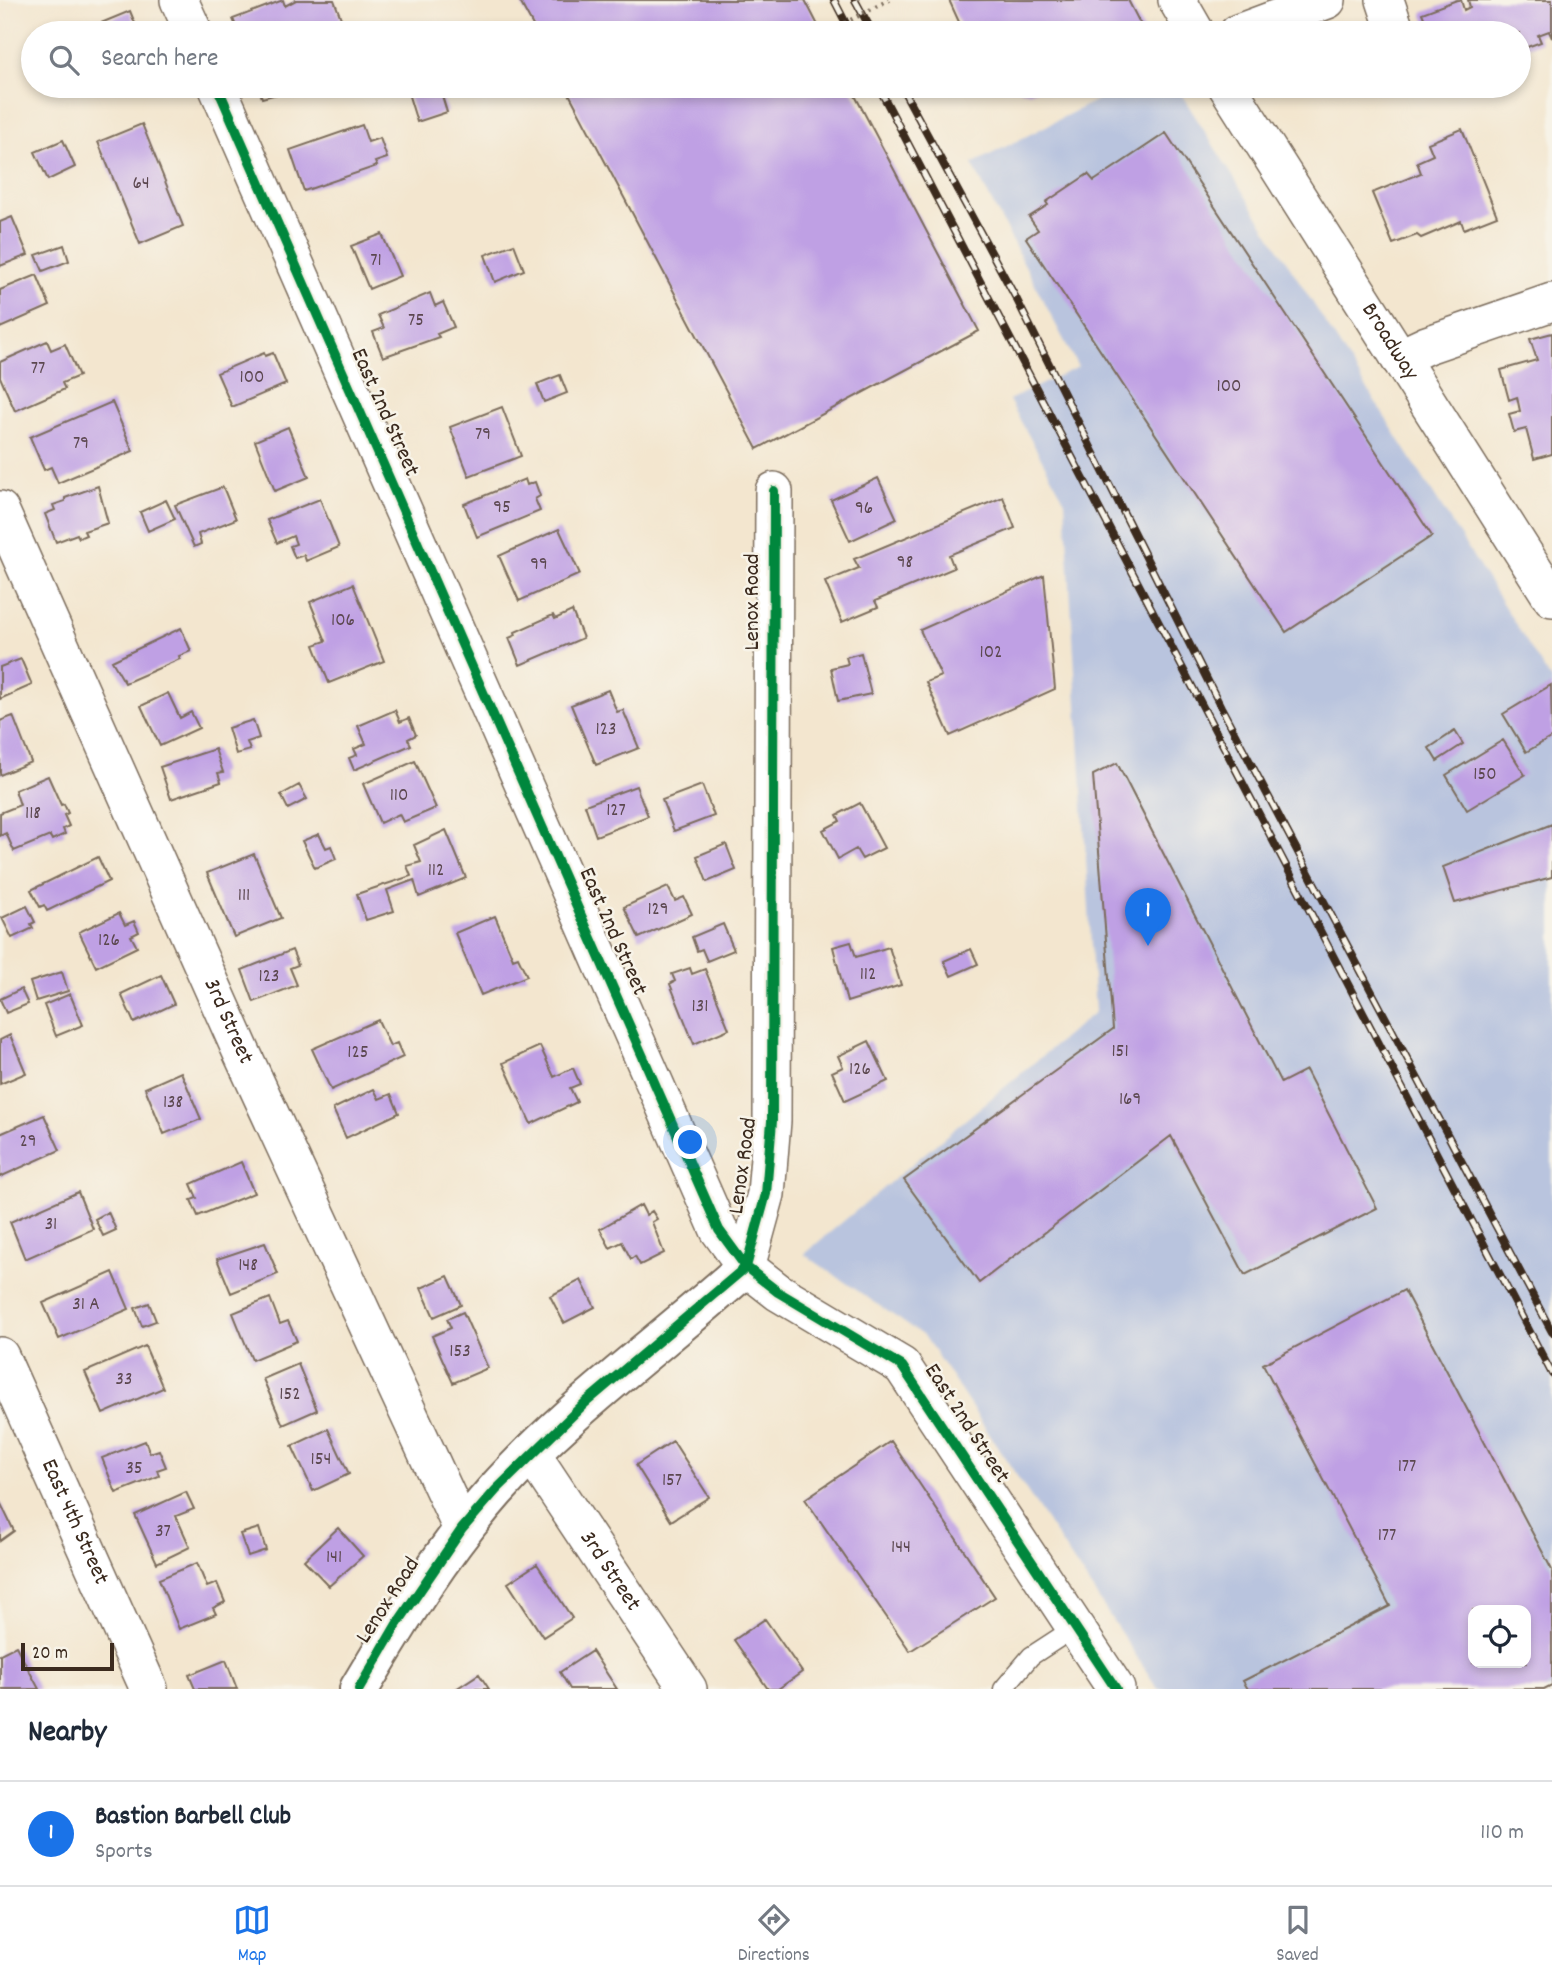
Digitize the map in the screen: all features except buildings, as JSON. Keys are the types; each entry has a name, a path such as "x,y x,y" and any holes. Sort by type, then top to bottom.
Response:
{"street":[{"path":"179,0 189,21"},
{"path":"1177,0 1189,21"},
{"path":"1270,21 1327,0"},
{"path":"1385,0 1392,21"},
{"name":"East 2nd Street","path":"222,98 719,1230 746,1267 778,1292 902,1366 1116,1689"},
{"name":"Broadway","path":"1235,98 1552,598"},
{"path":"1399,358 1427,345 1552,302"},
{"name":"Lenox Road","path":"359,1689 397,1624 463,1529 531,1453 585,1403 746,1267 766,1194 772,1121 774,491"},
{"name":"3rd Street","path":"0,510 247,1063 463,1529"},
{"name":"East 4th Street","path":"0,1356 149,1689"},
{"name":"3rd Street","path":"531,1453 688,1689"}],"lane":[{"path":"1003,1689 1031,1656 1074,1628"}],"path":[{"path":"849,21 889,0"}],"shaded area":[{"path":"1101,98 1184,98 1552,682 1552,1689 1158,1689 925,1337 804,1254 1095,1012 1065,501 1009,400 1078,367 972,164"}],"railway":[{"path":"834,0 845,21"},
{"path":"855,0 866,21"},
{"path":"884,98 1552,1374"},
{"path":"908,98 1017,300 1221,707 1552,1332"}],"cycle path":[{"path":"222,98 719,1230 746,1267 778,1292 902,1366 1116,1689"},
{"path":"359,1689 397,1624 462,1529 496,1490 585,1403 746,1267 766,1194 772,1121 774,491"}],"place":[{"name":"Bastion Barbell Club","path":"1148,946"}]}
